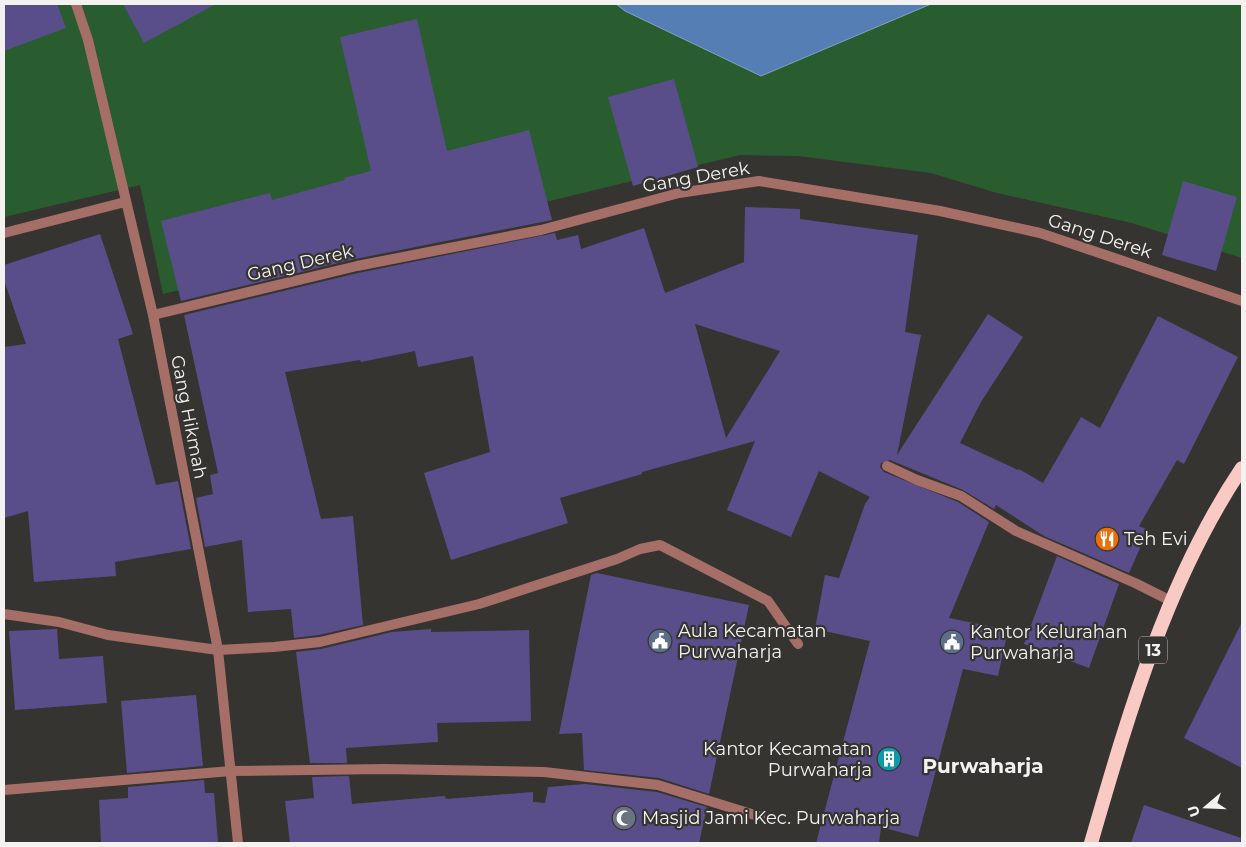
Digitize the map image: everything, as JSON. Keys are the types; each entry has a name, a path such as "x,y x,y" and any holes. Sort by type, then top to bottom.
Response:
{"highway":[{"name":"13","path":"1091,843 1141,680 1197,541 1242,468"}],"street":[{"name":"Gang Hikmah","path":"76,4 88,40 153,314 218,650 238,843"},
{"name":"Gang Derek","path":"153,314 356,266 541,230 680,193 759,181 940,211 1040,233 1242,301"},
{"path":"4,233 125,202"},
{"path":"887,466 917,480 961,496 1016,531 1135,583 1173,602"},
{"path":"4,614 59,622 108,635 218,650 320,642 479,604 617,559 640,549 660,545 768,602 798,644"},
{"path":"4,790 231,771 385,769 544,772 658,785 761,818"}],"green space":[{"path":"4,4 1242,4 1242,258 1132,223 997,193 931,173 798,156 740,155 163,294 140,185 4,217"}],"water":[{"path":"616,4 931,4 761,76 625,11"}],"building":[{"path":"4,4 57,4 66,28 4,51"},
{"path":"123,4 216,4 144,43"},
{"path":"417,19 447,151 529,130 552,220 355,259 181,301 161,221 270,193 272,200 371,171 340,37"},
{"path":"674,79 698,167 633,186 608,97"},
{"path":"1183,181 1237,197 1216,271 1162,255"},
{"path":"745,207 800,209 800,219 918,235 905,332 921,335 897,455 988,314 1023,337 981,402 960,443 1019,469 1043,483 1081,417 1100,428 1158,316 1238,357 1184,464 1177,460 1139,526 1148,530 1129,573 1044,536 996,505 994,509 963,490 890,460 881,463 880,467 884,472 958,502 989,522 949,618 1008,630 998,676 963,669 918,837 881,827 879,843 816,843 870,641 815,629 825,575 839,578 865,504 870,497 819,471 791,537 727,510 755,441 642,472 642,474 560,498 568,523 451,560 424,473 490,452 473,356 418,367 415,351 361,362 360,360 285,372 321,519 353,516 363,625 319,635 294,638 291,609 248,612 242,540 205,547 196,498 213,494 210,475 218,473 184,315 358,273 555,233 557,240 578,235 581,249 644,228 665,293 744,262","holes":["695,324 780,351 726,438"]},
{"path":"100,234 133,334 118,339 156,485 178,481 191,549 115,562 116,576 34,582 28,511 4,518 4,347 26,344 4,280 4,265"},
{"name":"Kantor Kelurahan Purwaharja","path":"1057,556 1119,584 1089,668 1024,644"},
{"path":"597,573 749,605 709,794 659,778 584,770 582,733 559,734 591,575"},
{"path":"1242,622 1242,768 1184,738"},
{"path":"57,629 59,659 103,656 107,703 15,710 9,631"},
{"path":"431,629 431,632 529,630 531,721 437,723 438,742 346,748 347,763 310,763 296,652 321,649 392,632"},
{"path":"196,695 203,766 127,773 121,701"},
{"path":"349,776 352,804 445,796 446,799 533,792 533,802 545,803 548,787 585,784 657,792 707,807 699,843 290,843 285,801 314,798 312,777"},
{"path":"204,780 205,793 214,793 218,843 101,843 99,800 128,798 128,787"},
{"path":"1144,805 1241,838 1240,843 1131,843"}],"place":[{"name":"Teh Evi","path":"1107,539"},
{"name":"Aula Kecamatan Purwaharja","path":"660,641"},
{"name":"Kantor Kelurahan Purwaharja","path":"952,642"},
{"name":"Kantor Kecamatan Purwaharja","path":"889,759"},
{"name":"Masjid Jami Kec. Purwaharja","path":"624,818"}],"district":[{"name":"Purwaharja","path":"983,766"}]}
